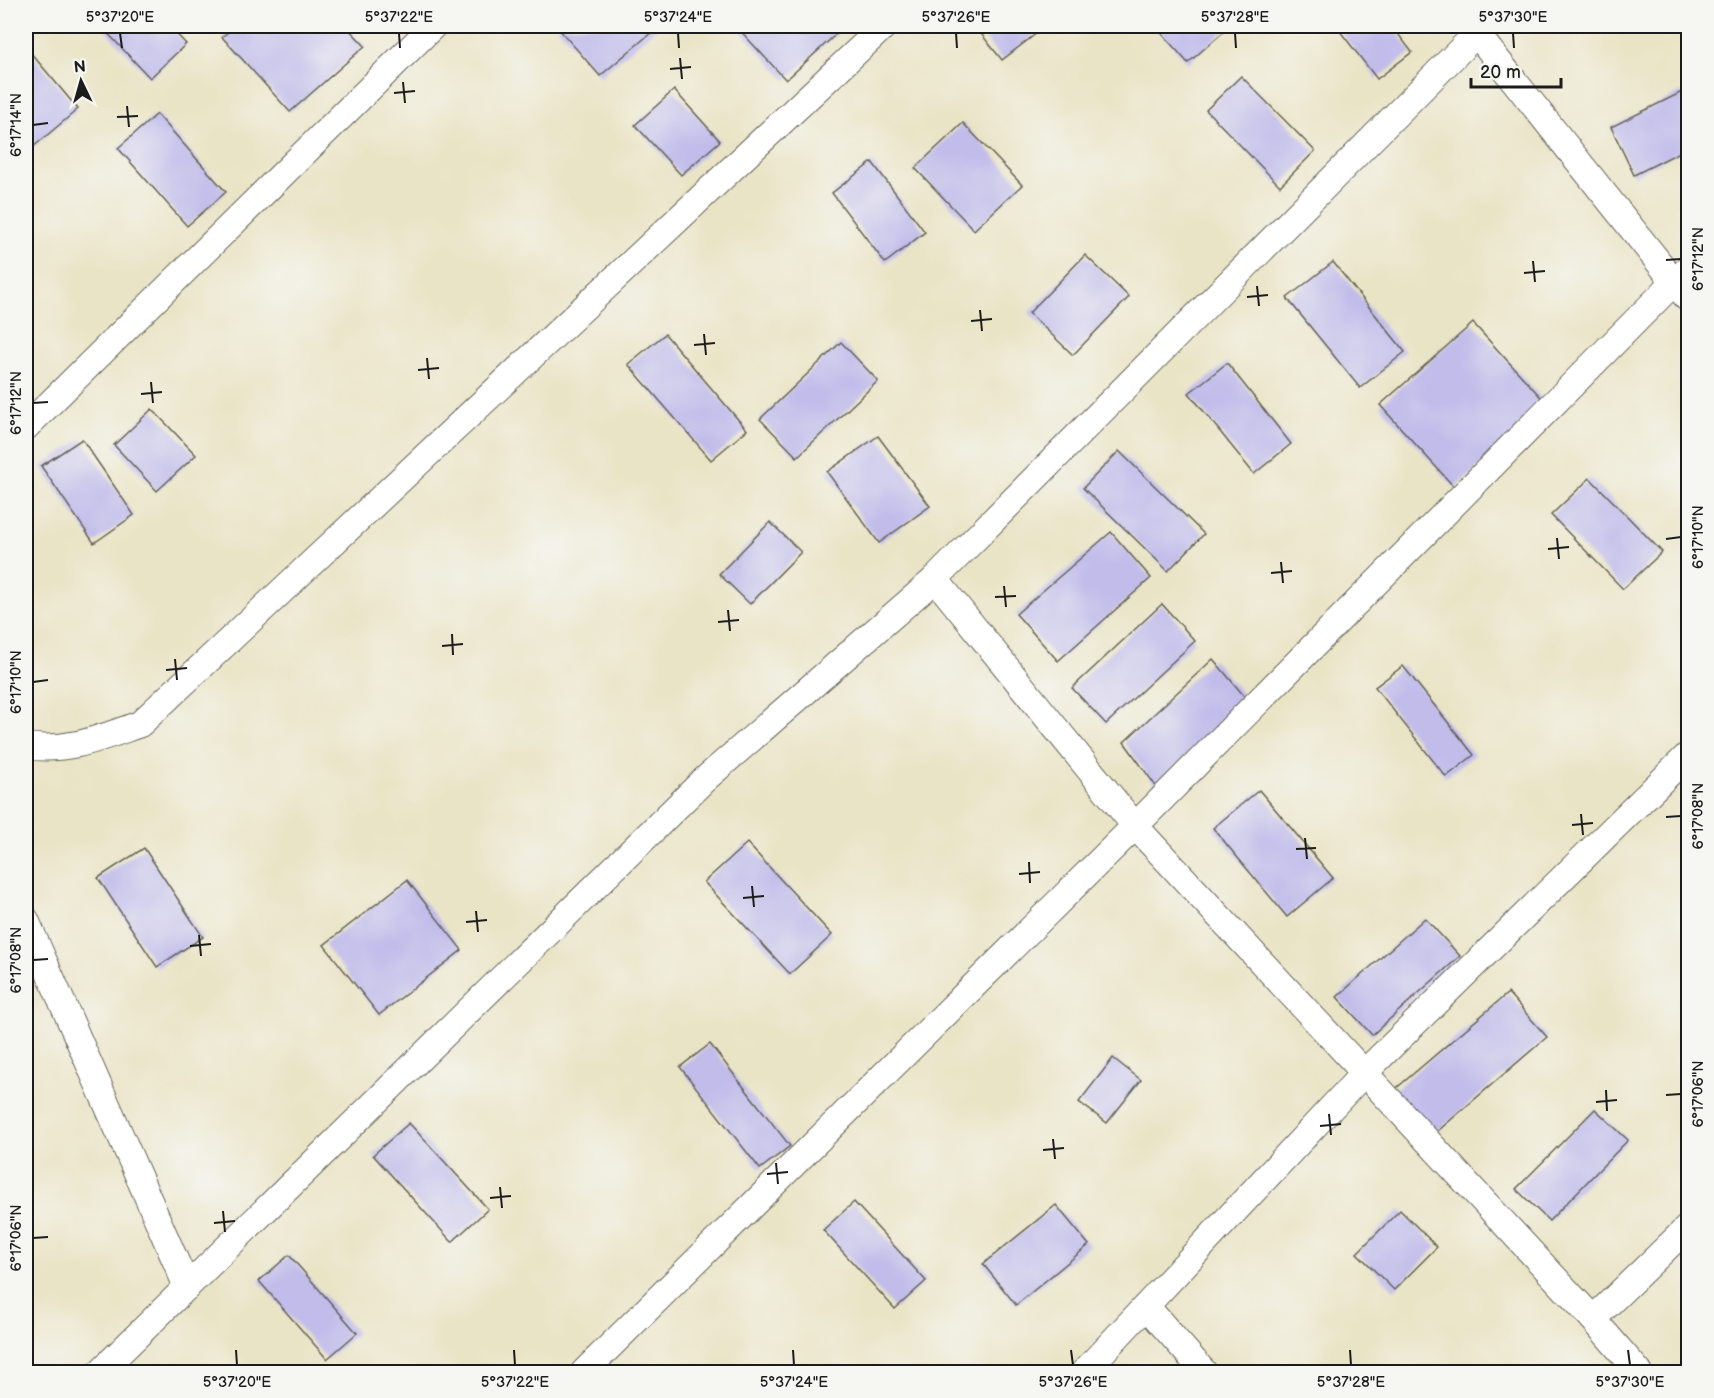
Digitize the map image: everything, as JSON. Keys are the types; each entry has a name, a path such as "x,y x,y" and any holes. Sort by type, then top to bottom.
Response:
{"street":[{"path":"26,427 434,26"},
{"path":"26,746 38,748 75,746 140,724 885,26"},
{"path":"100,1372 704,780 935,579 1480,29 1683,283 584,1372"},
{"path":"935,579 1135,826 1593,1319 1639,1372"},
{"path":"1084,1372 1364,1073 1689,755"},
{"path":"26,920 187,1287"},
{"path":"1593,1319 1689,1227"},
{"path":"1146,1306 1204,1372"}],"building":[{"path":"101,26 169,26 186,44 150,78"},
{"path":"235,26 346,26 365,46 290,112 222,37"},
{"path":"561,26 659,26 600,76 558,28"},
{"path":"736,26 845,26 786,80"},
{"path":"984,26 1046,26 1002,60 978,30"},
{"path":"1155,26 1230,26 1188,63"},
{"path":"1336,26 1392,26 1412,52 1377,79"},
{"path":"30,52 78,109 32,148 26,140 26,56"},
{"path":"1241,76 1315,151 1280,186 1206,110"},
{"path":"1688,89 1688,148 1634,175 1611,127"},
{"path":"674,90 720,141 681,175 635,125"},
{"path":"157,114 226,192 187,226 118,148"},
{"path":"963,123 1022,185 974,230 915,168"},
{"path":"872,162 925,232 885,263 832,193"},
{"path":"1085,255 1129,297 1073,355 1029,313"},
{"path":"1333,262 1405,352 1360,388 1287,298"},
{"path":"1473,323 1548,405 1455,488 1380,405"},
{"path":"665,334 747,430 711,460 628,364"},
{"path":"841,342 878,381 797,457 760,419"},
{"path":"1227,363 1291,444 1254,474 1189,393"},
{"path":"152,409 196,455 157,491 114,445"},
{"path":"878,436 930,506 879,543 827,472"},
{"path":"82,439 134,515 94,543 41,466"},
{"path":"1119,451 1204,534 1168,571 1083,488"},
{"path":"1590,478 1662,552 1623,589 1551,515"},
{"path":"770,522 801,552 750,604 719,574"},
{"path":"1111,532 1151,578 1058,661 1016,614"},
{"path":"1162,604 1195,641 1106,724 1072,688"},
{"path":"1213,659 1255,709 1160,792 1124,742"},
{"path":"1403,666 1474,755 1446,777 1375,687"},
{"path":"1259,790 1333,878 1287,917 1213,828"},
{"path":"747,843 832,935 790,974 704,882"},
{"path":"144,848 203,937 157,967 98,878"},
{"path":"407,880 462,950 379,1015 324,945"},
{"path":"1425,918 1460,956 1372,1035 1337,997"},
{"path":"1508,993 1547,1037 1432,1136 1393,1091"},
{"path":"710,1044 790,1146 760,1169 680,1067"},
{"path":"1113,1058 1141,1080 1107,1123 1079,1102"},
{"path":"1595,1109 1628,1140 1549,1221 1516,1189"},
{"path":"409,1123 488,1209 452,1242 373,1155"},
{"path":"854,1202 926,1281 895,1309 823,1230"},
{"path":"1056,1205 1089,1245 1016,1305 983,1264"},
{"path":"1400,1210 1437,1247 1394,1290 1357,1253"},
{"path":"289,1255 357,1333 327,1359 259,1281"}]}
